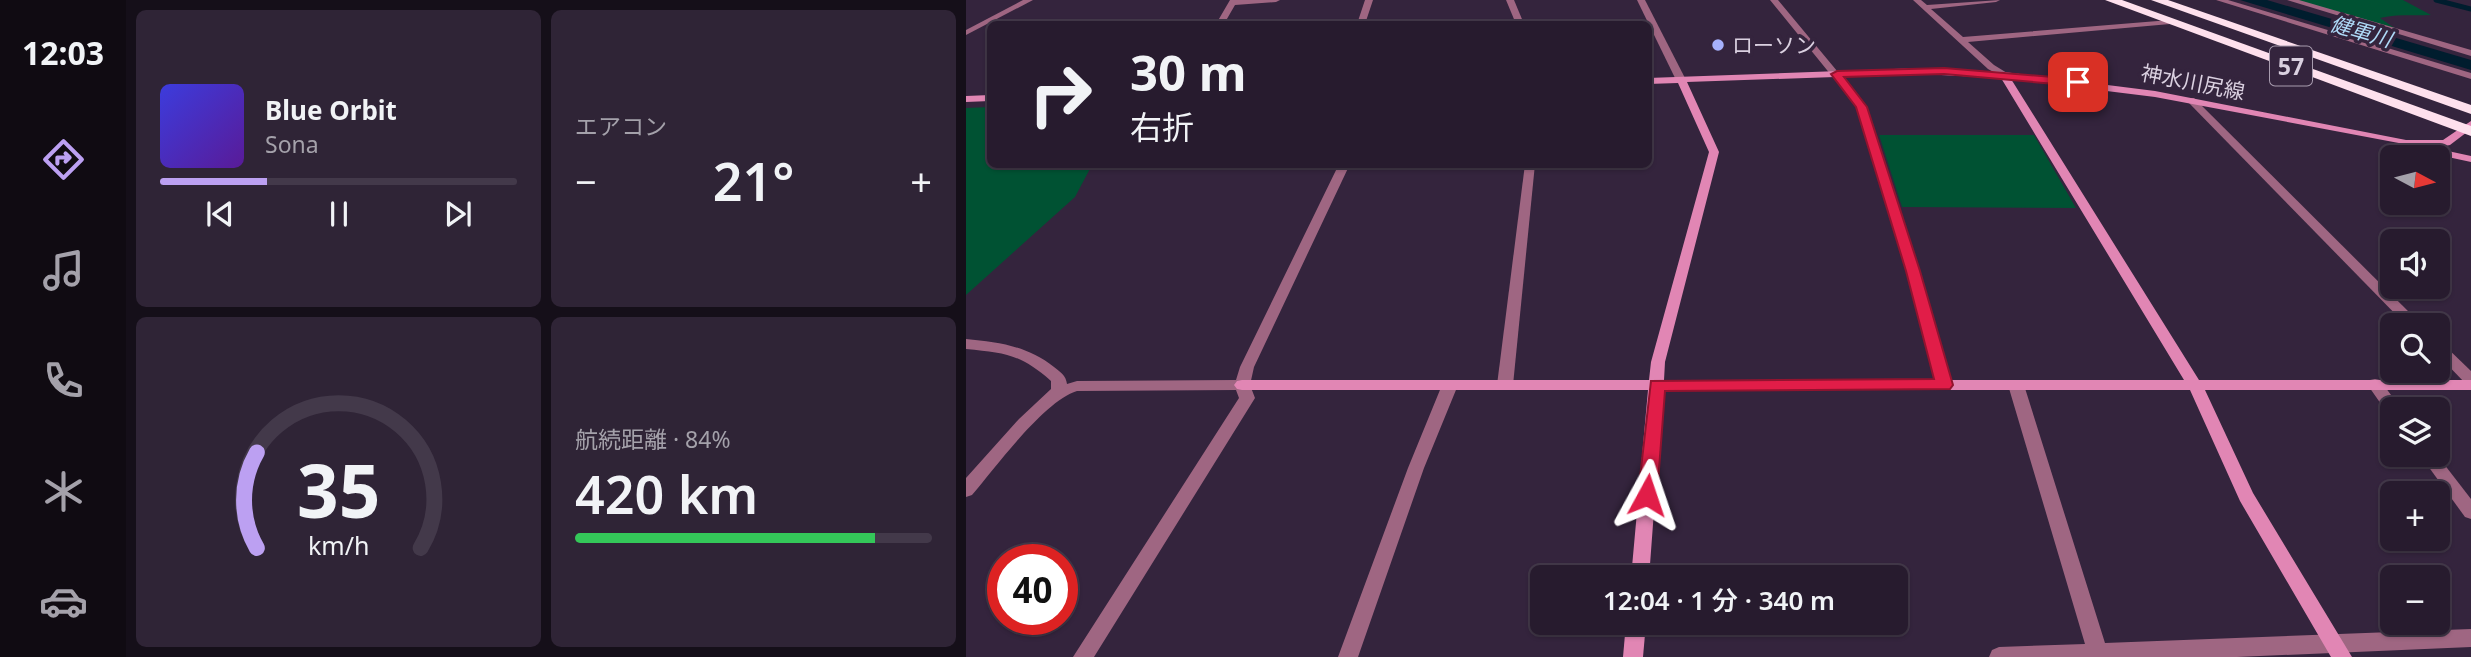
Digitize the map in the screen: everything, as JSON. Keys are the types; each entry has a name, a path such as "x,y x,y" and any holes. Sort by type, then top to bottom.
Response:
{"highway":[{"name":"57","path":"2111,0 2468,128"},
{"name":"57","path":"2157,0 2471,110"}],"street":[{"path":"989,21 1029,0"},
{"path":"1222,21 1233,2 1276,0"},
{"path":"1363,21 1369,0"},
{"path":"1510,0 1519,21"},
{"path":"1641,0 1652,21"},
{"path":"1774,0 1837,74 1861,107 1913,271 1944,385"},
{"path":"1917,0 2004,75 2195,386 2246,496 2337,650"},
{"path":"1925,7 1996,0"},
{"path":"2220,0 2471,76"},
{"path":"2291,0 2471,53"},
{"path":"966,33 987,22"},
{"path":"1641,565 1658,362 1714,152 1652,22"},
{"path":"1962,40 2170,22"},
{"name":"神水川尻線","path":"1652,81 1944,71 2091,84 2191,100 2369,137 2432,145 2446,142 2468,128"},
{"path":"966,99 987,98"},
{"path":"2191,100 2403,313"},
{"path":"2369,137 2471,159"},
{"path":"1083,657 1247,398 1242,385 1247,367 1343,168"},
{"path":"1505,385 1530,168"},
{"path":"966,344 1020,349 1059,379 1059,391"},
{"path":"2450,360 2471,382"},
{"path":"966,490 1025,423 1059,391 1077,386 2195,386 2471,382"},
{"path":"2375,384 2384,397"},
{"path":"1348,657 1416,468 1450,385"},
{"path":"2016,385 2098,655"},
{"path":"2437,467 2471,512"},
{"path":"1633,657 1635,635"},
{"path":"1999,657 2337,650 2471,638"}],"green space":[{"path":"2296,0 2403,0 2431,15 2380,18 2396,29"},
{"path":"987,107 987,168 1090,168 1075,197 966,295 966,108"},
{"path":"1879,135 2034,135 2076,208 1902,207"}],"water":[{"name":"健軍川","path":"2240,0 2267,0 2471,60 2471,70"}],"waterway":[{"path":"2436,0 2471,9"}],"place":[{"name":"ローソン","path":"1718,45"}],"route":[{"path":"1647,495 1657,385 1944,385 1913,271 1861,107 1837,74 1944,71 2078,82"}]}
